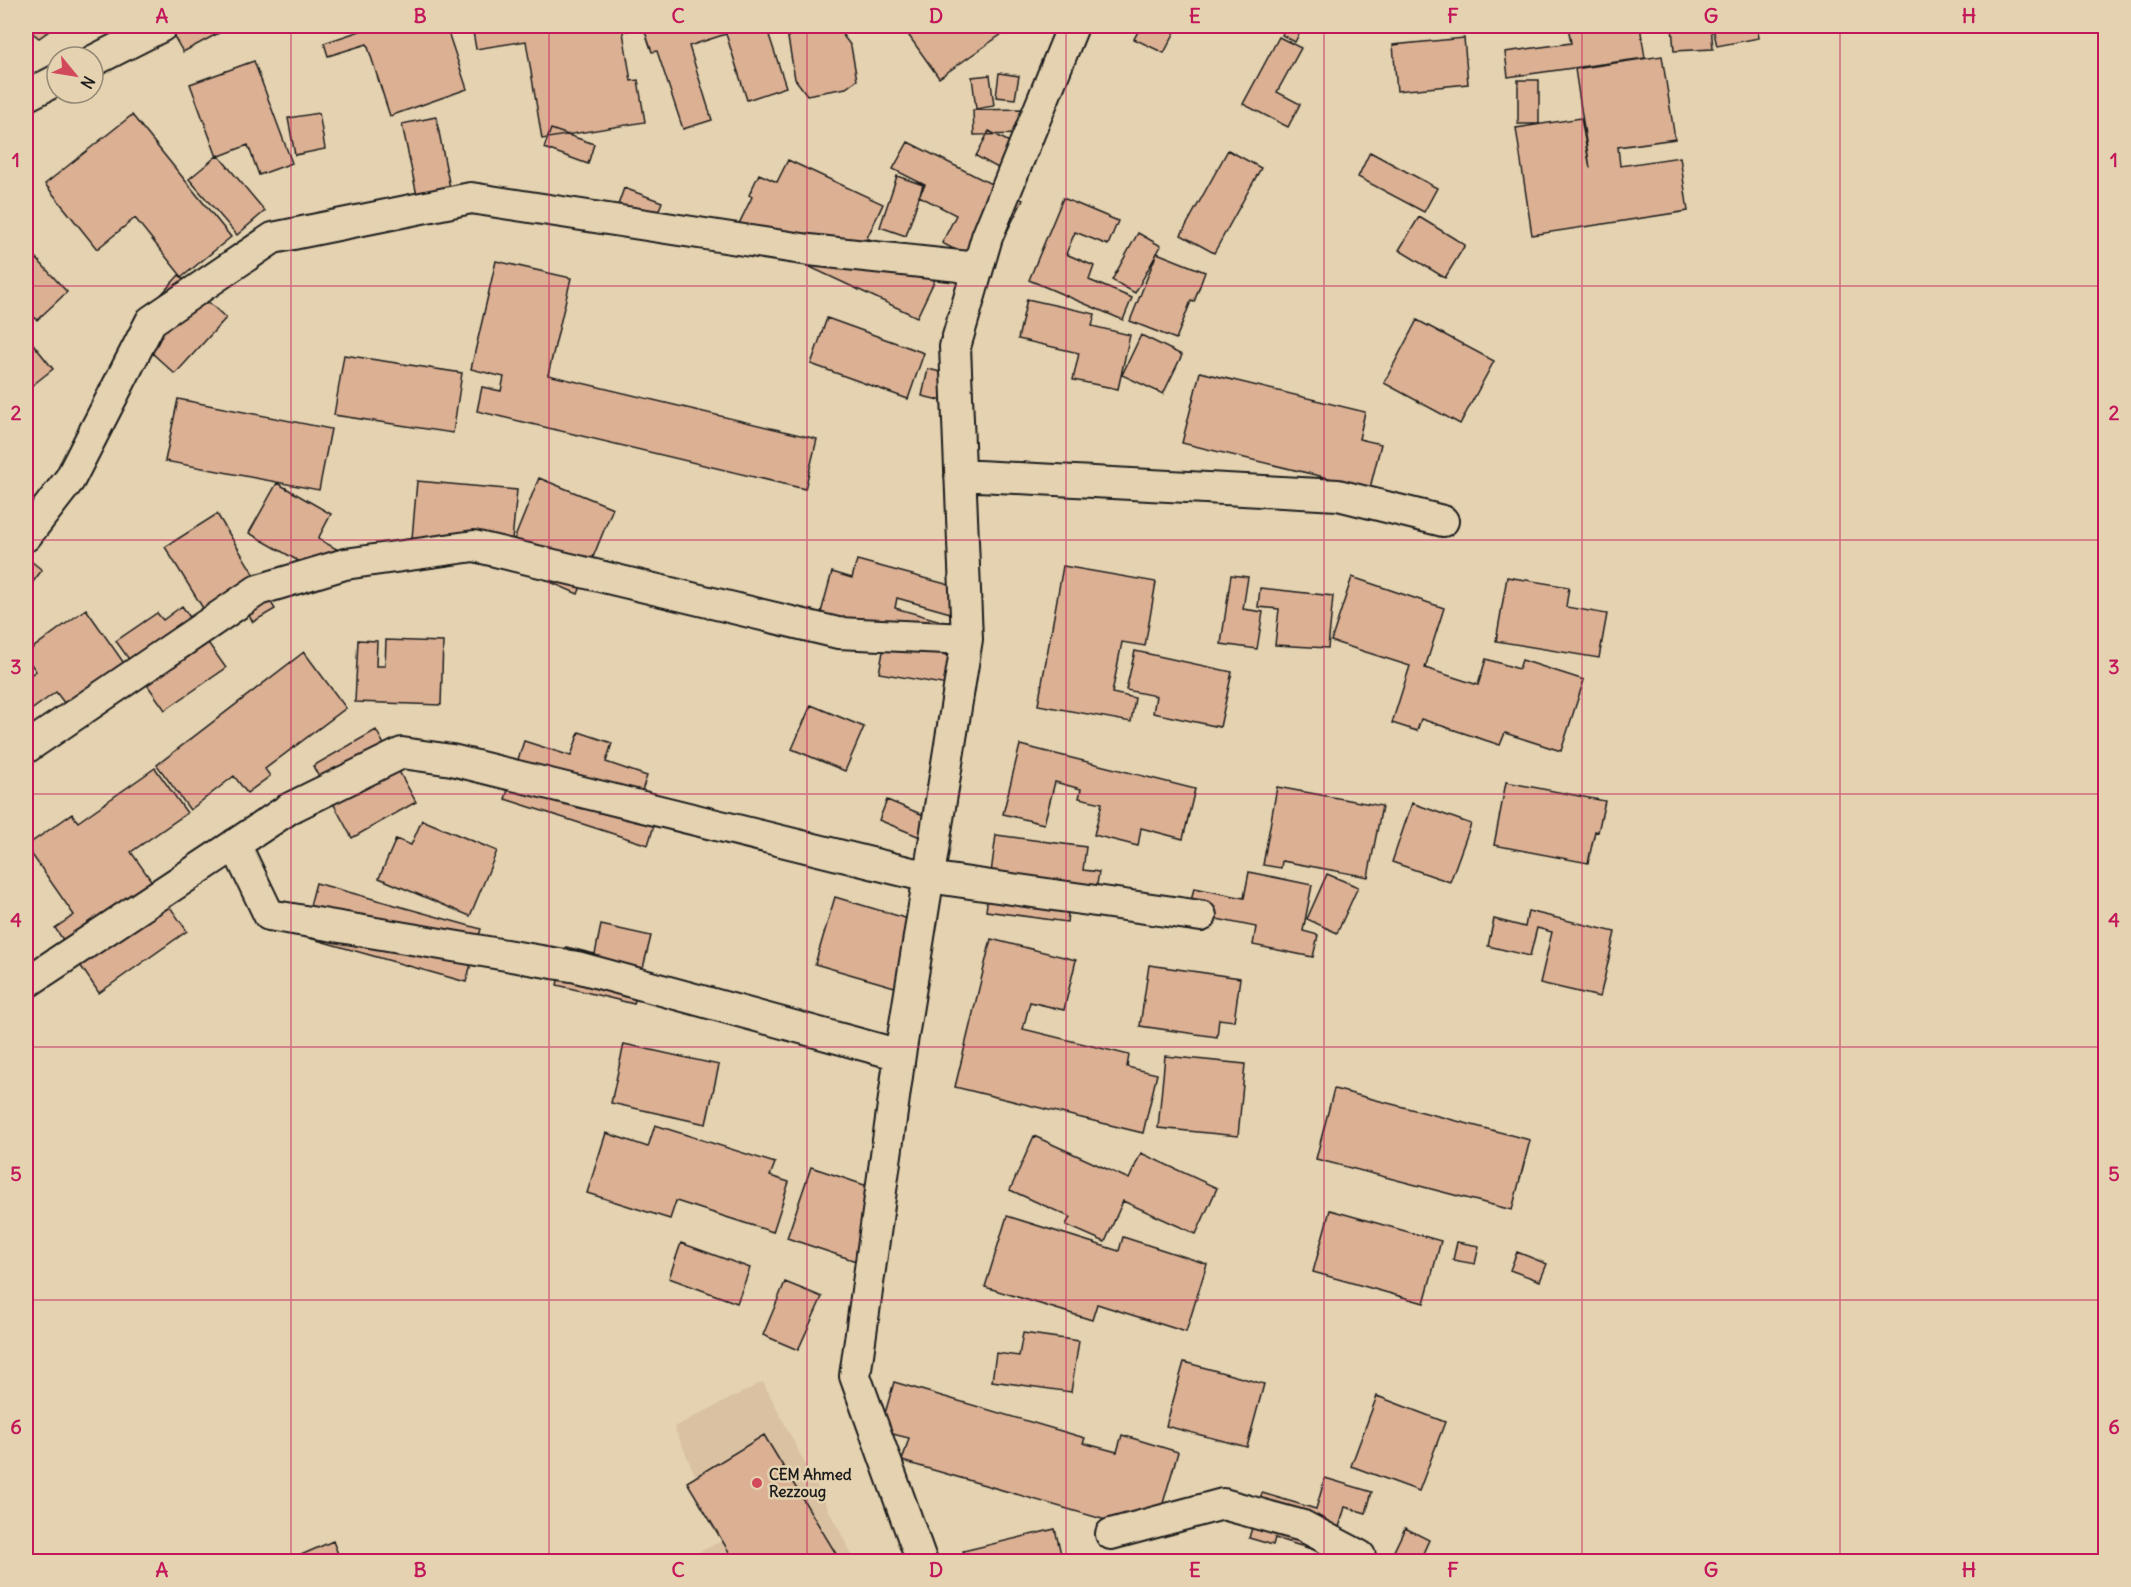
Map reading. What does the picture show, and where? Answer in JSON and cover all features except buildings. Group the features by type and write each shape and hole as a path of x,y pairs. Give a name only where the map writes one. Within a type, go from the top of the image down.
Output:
{"street":[{"path":"105,55 162,26"},
{"path":"922,1562 855,1376 900,1055 966,639 956,348 987,237 1073,26"},
{"path":"26,96 45,86"},
{"path":"26,536 70,479 151,321 273,238 471,198 809,250 978,268"},
{"path":"960,475 1338,495 1443,521"},
{"path":"26,748 258,590 345,564 474,546 838,633 966,639"},
{"path":"26,983 290,808 402,753 452,760 928,877 1201,916"},
{"path":"235,844 269,915 577,967 900,1055"},
{"path":"1111,1534 1223,1504 1303,1526 1360,1556 1354,1562"}],"shaded area":[{"name":"CEM Ahmed Rezzoug","path":"763,1382 855,1561 680,1561 724,1540 674,1427"}],"place":[{"name":"CEM Ahmed Rezzoug","path":"757,1483"}]}
